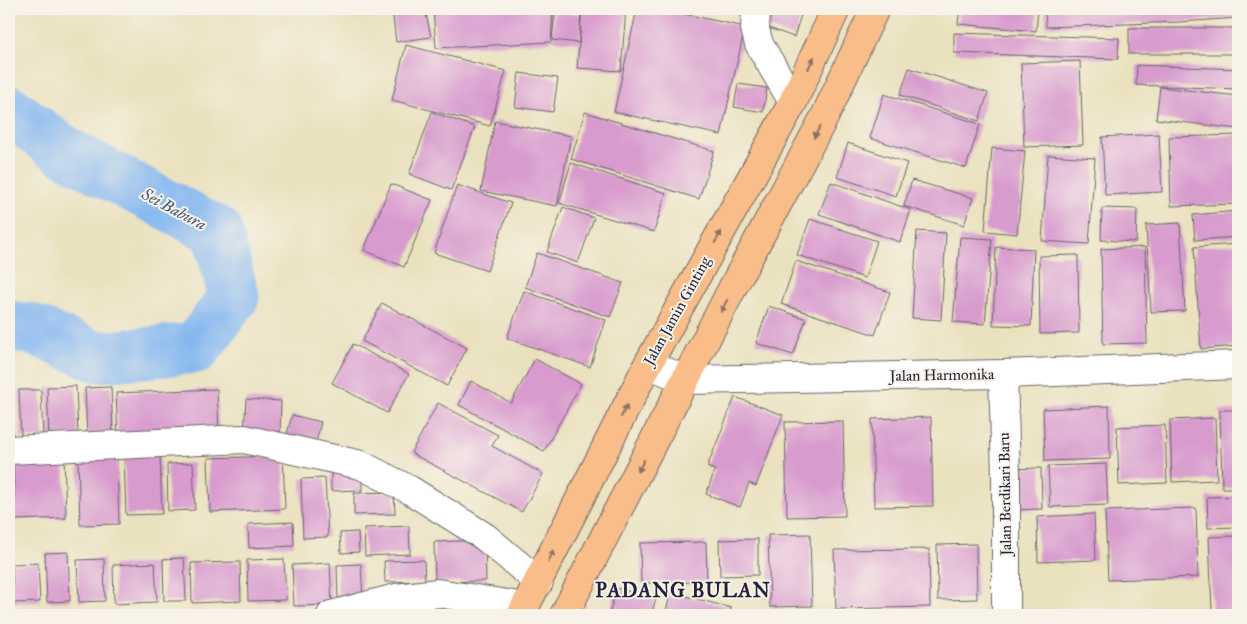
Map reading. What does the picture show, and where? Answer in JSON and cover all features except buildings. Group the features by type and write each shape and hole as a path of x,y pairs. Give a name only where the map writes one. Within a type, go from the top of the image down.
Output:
{"main road":[{"name":"Jalan Jamin Ginting","path":"523,611 648,364 793,102 836,9"},
{"path":"564,615 825,116 875,9"}],"street":[{"path":"756,9 755,29 759,44 793,102"},
{"name":"Jalan Harmonika","path":"648,364 686,380 1003,374 1238,365"},
{"name":"Jalan Berdikari Baru","path":"1003,374 1006,615"},
{"path":"9,450 244,438 361,465 410,490 485,537 539,582"},
{"path":"331,615 396,598 438,593 523,611"}],"waterway":[{"name":"Sei Babura","path":"9,110 64,151 217,231 234,297 196,348 98,357 31,329 9,326"}],"district":[{"name":"PADANG BULAN","path":"683,590"}]}
